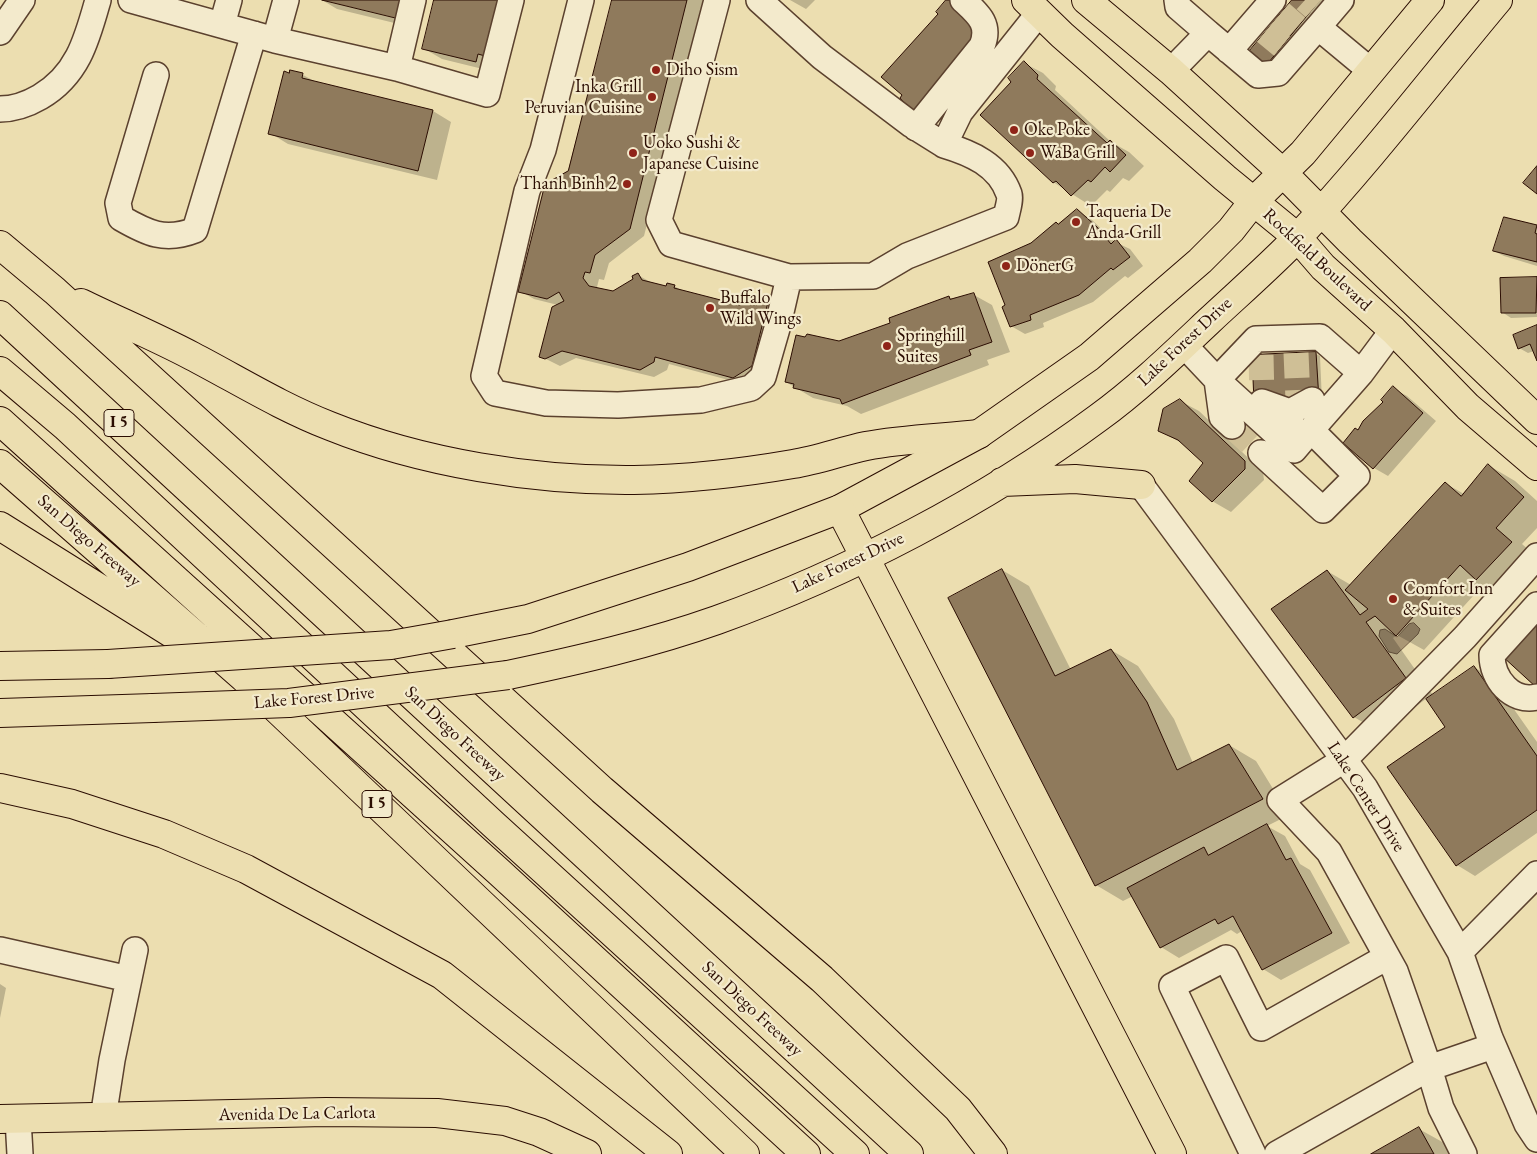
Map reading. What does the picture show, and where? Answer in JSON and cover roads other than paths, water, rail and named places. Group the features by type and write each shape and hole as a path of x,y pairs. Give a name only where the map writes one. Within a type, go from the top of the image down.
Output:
{"main road":[{"name":"Rockfield Boulevard","path":"1086,0 1171,71 1283,172 1537,420"},
{"path":"0,666 108,664 391,645 453,634 528,618 599,598 688,567 840,509 979,434 1089,357 1200,261 1231,230 1253,202 1303,153 1430,0"},
{"name":"Lake Forest Drive","path":"0,713 289,703 508,675 581,660 717,620 825,577 909,535 1000,482 1100,417 1150,377 1297,237 1321,211 1498,0"},
{"name":"Rockfield Boulevard","path":"1033,7 1253,202 1297,237 1323,267 1393,330 1468,407 1537,466"},
{"path":"0,245 55,291 602,790 822,979 958,1109 993,1154"},
{"path":"55,291 192,356 277,403 328,426 416,452 483,467 594,479 635,480 686,477 795,464 867,446 979,434"},
{"name":"San Diego Freeway","path":"0,315 909,1154"},
{"path":"0,371 86,446 493,824 855,1154"},
{"path":"0,421 471,846 806,1154"},
{"name":"San Diego Freeway","path":"0,464 244,678 745,1154"},
{"path":"1000,482 1075,479 1140,485"},
{"path":"840,509 866,556 1144,1103 1172,1154"},
{"path":"0,526 244,678"},
{"path":"0,788 72,804 164,834 246,868 442,975 668,1154"},
{"name":"Avenida De La Carlota","path":"9,1119 326,1112 437,1113 505,1121 539,1132 587,1154"}],"street":[{"path":"0,32 22,0"},
{"path":"0,109 12,108 33,101 62,81 77,61 85,44 98,0"},
{"path":"131,0 264,37 397,68 487,94 511,0"},
{"path":"222,25 229,0"},
{"path":"156,74 118,203 121,218 148,234 183,235 195,230 264,37 286,0"},
{"path":"397,68 413,0"},
{"path":"581,0 543,150 527,191 484,376 495,393 546,403 618,405 701,400 752,388 763,377 789,277"},
{"path":"717,0 659,220 671,244 789,277 873,276 907,256 1006,217 1009,196 994,169 970,152 929,136 822,57 759,0"},
{"path":"929,136 985,38 982,16 963,0"},
{"path":"1178,0 1178,7 1258,75 1278,73 1294,22"},
{"path":"929,136 960,112 1033,7"},
{"path":"1229,51 1294,22"},
{"path":"1294,22 1371,71"},
{"path":"1171,71 1208,33"},
{"path":"1294,450 1361,373 1393,330"},
{"path":"1232,426 1222,417 1218,380 1256,339 1286,350 1320,337 1361,373"},
{"path":"1184,345 1218,380 1294,450"},
{"path":"1289,403 1294,450"},
{"path":"1261,453 1323,510 1358,476 1311,430"},
{"name":"Lake Center Drive","path":"1140,485 1365,788 1460,952 1493,1046 1527,1124 1537,1139"},
{"path":"1464,1154 1441,1108 1395,971 1329,852 1280,800 1344,760 1465,637 1537,556"},
{"path":"1537,605 1492,656 1492,665 1505,688 1521,698 1537,697"},
{"path":"1460,952 1537,874"},
{"path":"0,950 129,979"},
{"path":"103,1118 112,1060 135,950"},
{"path":"1253,1154 1172,986 1226,958 1261,1028 1387,957"},
{"path":"1277,1154 1429,1068 1493,1046"},
{"path":"9,1119 20,1154"}],"tunnel":[{"path":"1305,0 1314,8"},
{"path":"1281,13 1297,27"},
{"path":"1265,32 1282,46"},
{"path":"1296,353 1298,400"},
{"path":"1261,355 1262,402"},
{"path":"1232,426 1261,453"}],"place":[{"name":"Diho Sism","path":"656,70"},
{"name":"Inka Grill Peruvian Cuisine","path":"652,97"},
{"name":"Oke Poke","path":"1014,130"},
{"name":"Uoko Sushi & Japanese Cuisine","path":"633,153"},
{"name":"WaBa Grill","path":"1030,153"},
{"name":"Thanh Binh 2","path":"627,184"},
{"name":"Taqueria De Anda-Grill","path":"1076,222"},
{"name":"DönerG","path":"1006,266"},
{"name":"Buffalo Wild Wings","path":"710,308"},
{"name":"Springhill Suites","path":"887,346"},
{"name":"Comfort Inn & Suites","path":"1393,599"}]}
